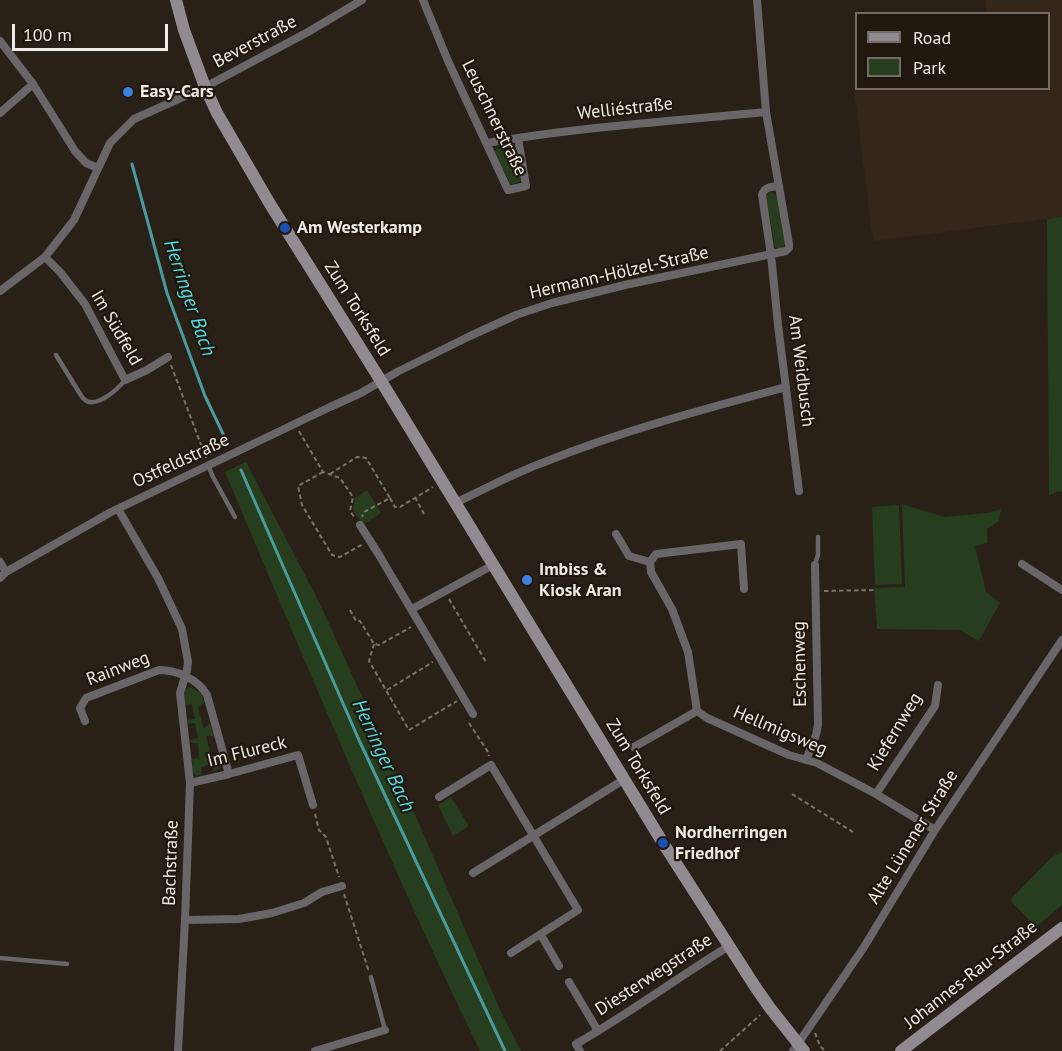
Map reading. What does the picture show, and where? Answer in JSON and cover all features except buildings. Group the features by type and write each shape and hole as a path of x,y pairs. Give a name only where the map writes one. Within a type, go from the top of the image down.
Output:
{"main road":[{"name":"Zum Torksfeld","path":"176,0 184,30 205,87 217,113 270,204 381,381 663,843 798,1049"},
{"name":"Johannes-Rau-Straße","path":"901,1051 1062,928"}],"street":[{"name":"Beverstraße","path":"0,291 45,257 74,220 110,142 134,119 205,87 308,32 362,0"},
{"name":"Leuschnerstraße","path":"423,0 448,61 508,190 526,186 518,138"},
{"path":"757,0 766,112 789,244 786,251 771,255"},
{"path":"0,41 33,84 75,151 86,163 98,168"},
{"path":"0,113 33,84"},
{"name":"Welliéstraße","path":"487,143 591,129 766,112"},
{"name":"Am Weidbusch","path":"778,186 767,188 762,195 800,491"},
{"name":"Hermann-Hölzel-Straße","path":"381,381 516,315 552,303 625,285 771,255"},
{"name":"Im Südfeld","path":"45,257 85,304 125,380 168,357"},
{"name":"Ostfeldstraße","path":"3,575 118,509 361,393 381,381"},
{"path":"455,503 539,464 584,447 786,387"},
{"name":"Bachstraße","path":"118,509 158,578 182,629 188,662 180,693 190,783 178,1051"},
{"path":"358,524 464,698 470,716"},
{"path":"616,534 629,556 650,562"},
{"path":"634,747 698,711 688,652 672,609 651,572 650,562 656,554 741,544 744,589"},
{"path":"0,562 3,575"},
{"path":"1022,564 1062,590"},
{"path":"411,609 493,565"},
{"name":"Eschenweg","path":"806,760 818,725 815,565"},
{"name":"Alte Lünener Straße","path":"798,1049 809,1028 864,947 935,830 1062,640"},
{"name":"Rainweg","path":"85,722 80,708 86,698 159,670 169,670 185,677"},
{"path":"185,677 202,687 207,695 229,774"},
{"name":"Kiefernweg","path":"876,794 935,706 938,685"},
{"name":"Hellmigsweg","path":"698,711 707,718 778,750 817,763 876,794 935,830"},
{"name":"Im Flureck","path":"190,783 298,755 313,805"},
{"path":"439,797 491,765 578,910 511,953"},
{"path":"473,873 625,779"},
{"path":"185,920 239,919 272,913 304,903 322,892 342,886"},
{"path":"540,935 559,966"},
{"name":"Diesterwegstraße","path":"580,1051 576,1044 729,946"},
{"name":"Diesterwegstraße","path":"569,982 598,1032"},
{"path":"315,1051 385,1030"}],"lane":[{"path":"56,355 87,402 98,401 117,390 125,380"},
{"path":"208,465 235,517"},
{"path":"815,565 818,555 818,537"},
{"path":"0,958 67,964"},
{"path":"371,977 385,1030"}],"path":[{"path":"168,357 203,446 208,465"},
{"path":"296,424 322,472"},
{"path":"330,474 357,457 366,458 395,507 400,507 442,482"},
{"path":"369,540 340,557 332,555 302,506 298,486 322,472 340,478 352,497 350,511 358,524 364,512 390,498"},
{"path":"415,497 424,514"},
{"path":"816,591 876,590"},
{"path":"444,591 486,662"},
{"path":"350,610 356,621 360,621 374,644 369,661 409,730 464,698"},
{"path":"374,644 379,645 419,622"},
{"path":"387,690 440,658"},
{"path":"470,716 488,752 491,765"},
{"path":"792,794 854,832"},
{"path":"720,1051 770,1008"},
{"path":"809,1028 814,1032 820,1046 825,1051"}],"shaded area":[{"path":"986,0 1062,0 1062,217 873,241 854,88 855,90 1050,90 1050,12 986,12"}],"green space":[{"path":"513,146 516,149 521,180 512,184 494,151"},
{"path":"770,192 776,195 785,244 779,249 775,246 766,196"},
{"path":"1062,217 1062,492 1049,495 1047,219"},
{"path":"246,462 320,604 501,1012 521,1051 480,1051 446,980 349,763 225,472"},
{"path":"367,490 381,513 363,525 353,510 355,498"},
{"path":"902,504 944,517 988,513 1001,509 999,521 987,529 987,543 975,546 986,592 1000,603 979,641 959,630 877,629 874,588 905,587"},
{"path":"899,505 902,584 875,585 872,507"},
{"path":"190,687 201,693 204,702 198,708 204,729 210,723 214,736 206,736 212,759 220,760 219,769 214,771 212,764 201,767 202,774 197,776 193,773 192,759 199,758 198,743 191,743 191,740 198,738 195,723 188,724 188,720 195,719 192,704 185,705 185,692"},
{"path":"451,797 469,826 453,836 438,805"},
{"path":"1062,852 1062,905 1036,927 1010,900 1052,857"}],"waterway":[{"name":"Herringer Bach","path":"132,164 167,293 205,396 225,438"},
{"name":"Herringer Bach","path":"241,470 359,740 505,1051"}],"place":[{"name":"Easy-Cars","path":"128,92"},
{"name":"Am Westerkamp","path":"285,228"},
{"name":"Imbiss & Kiosk Aran","path":"527,580"},
{"name":"Nordherringen Friedhof","path":"663,843"}]}
